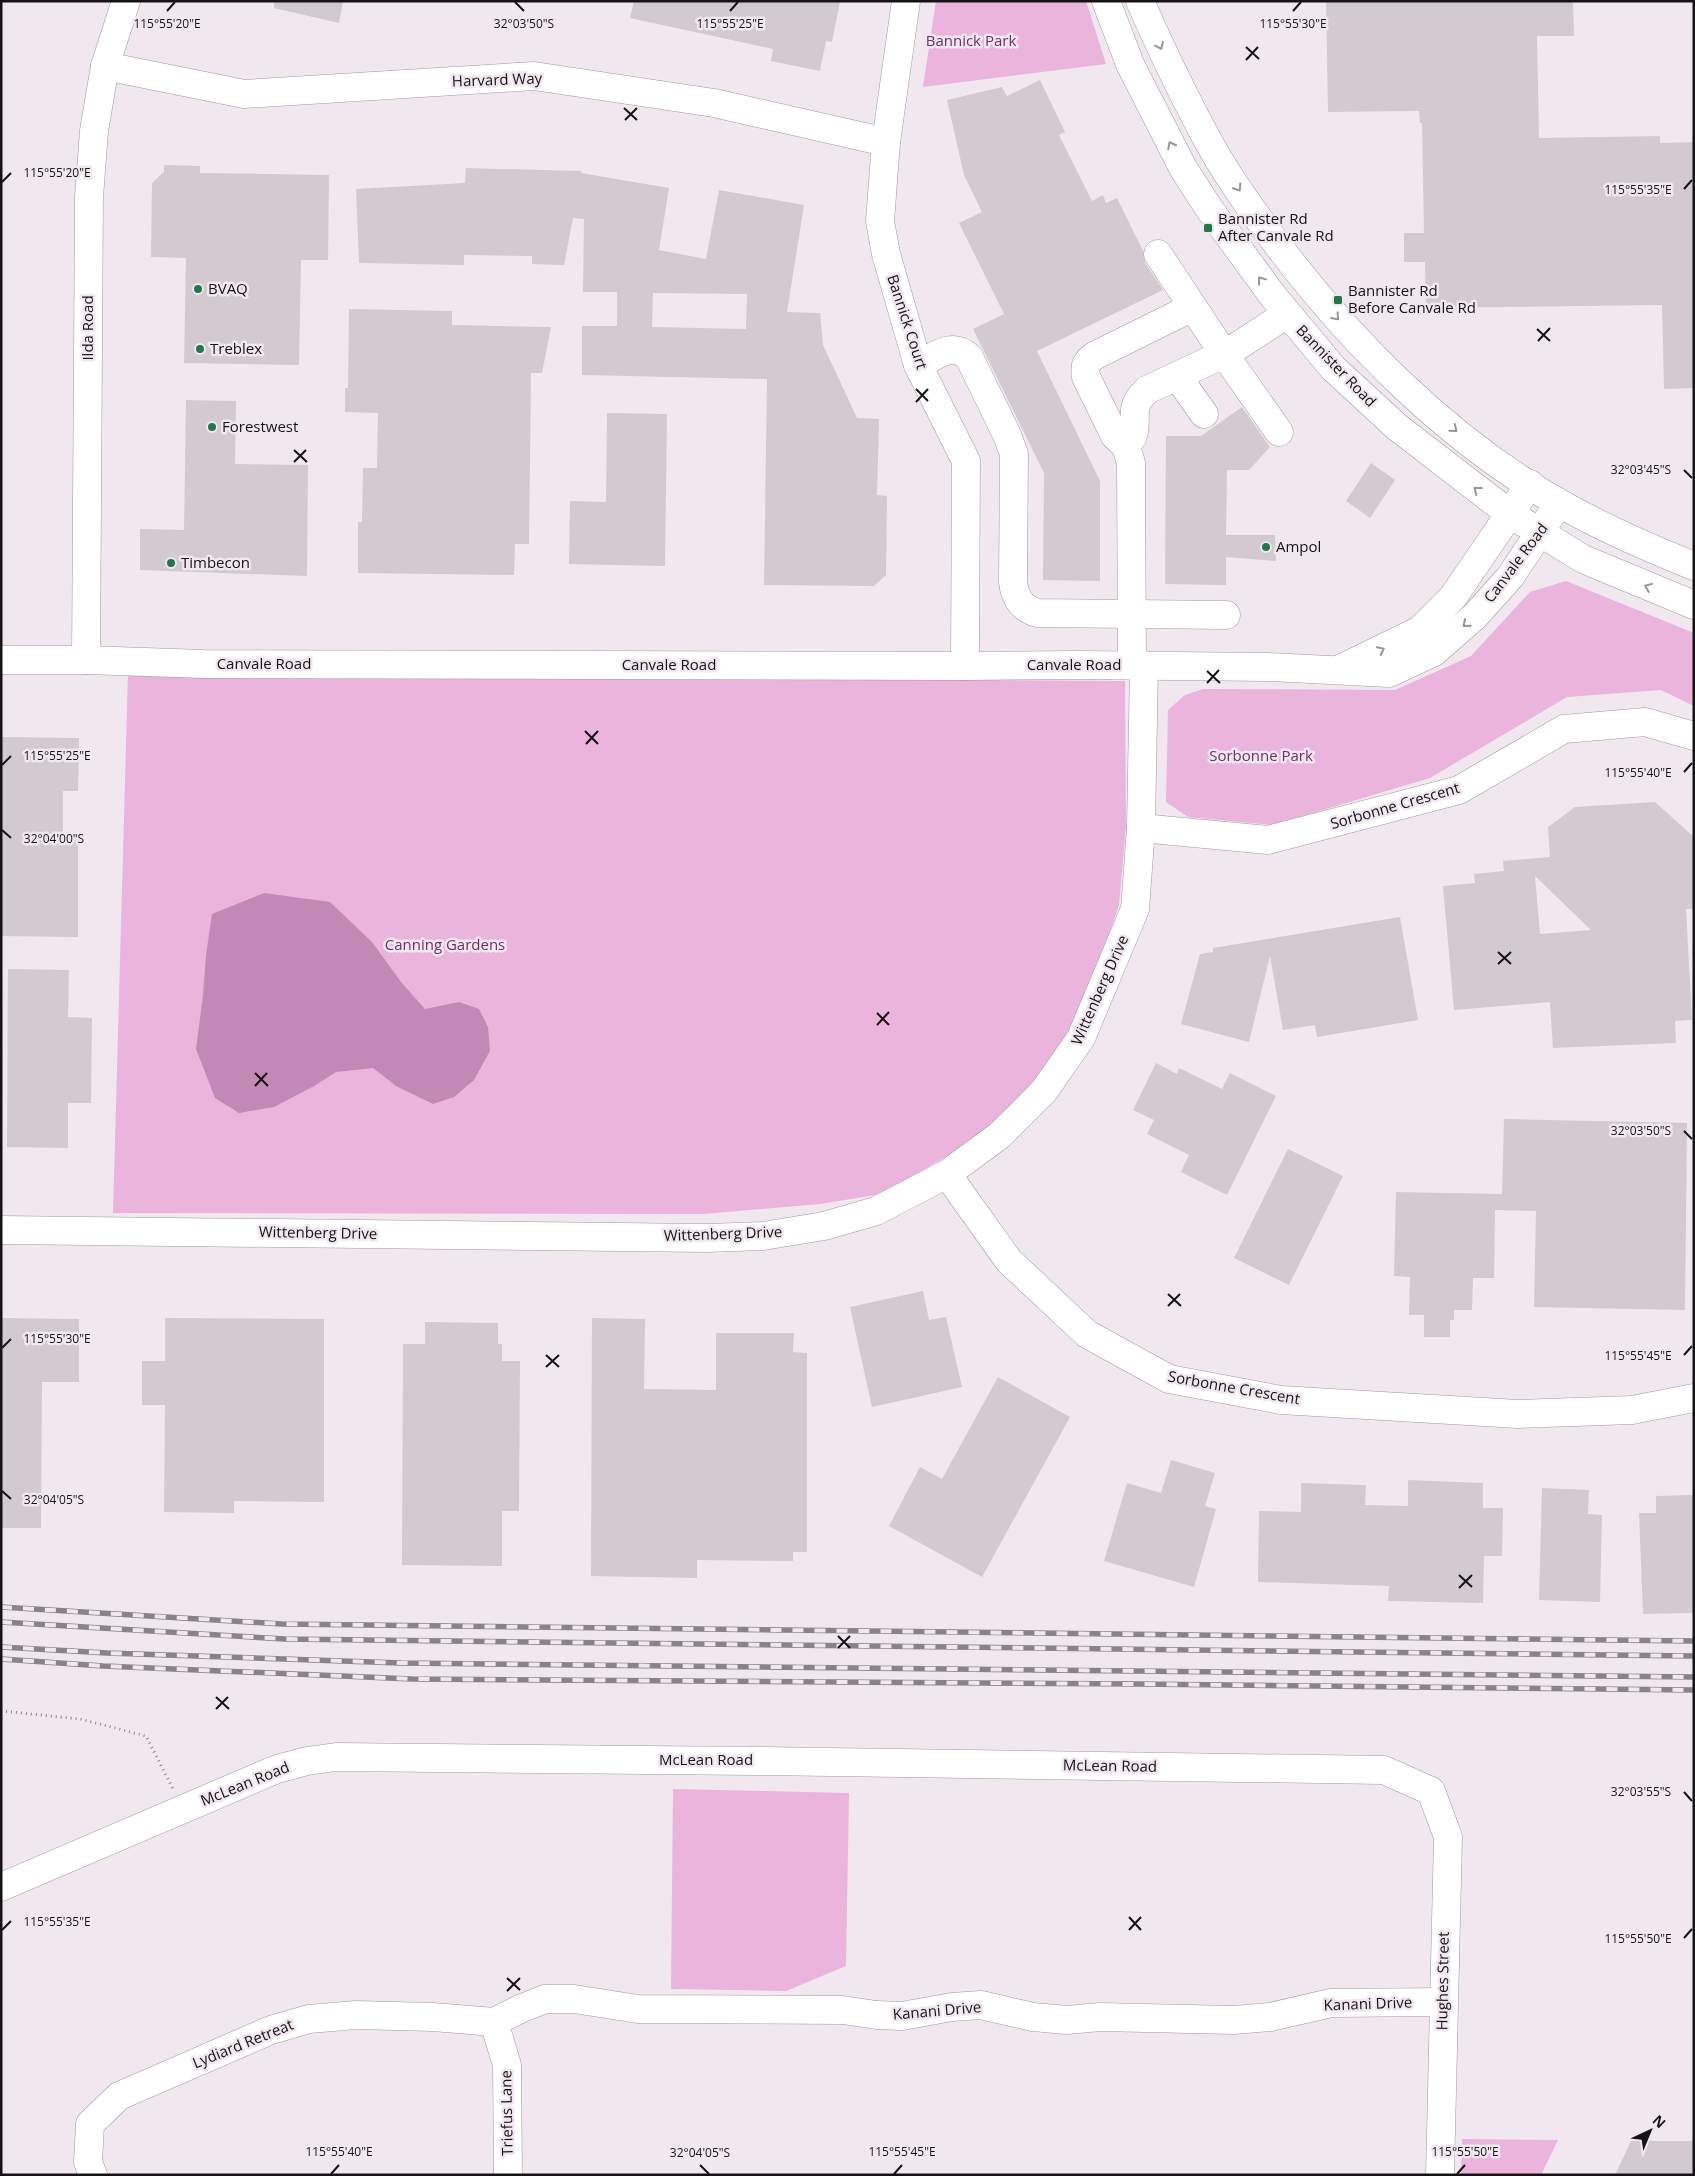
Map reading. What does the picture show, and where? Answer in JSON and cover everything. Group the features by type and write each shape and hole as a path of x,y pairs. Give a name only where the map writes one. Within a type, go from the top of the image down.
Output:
{"street":[{"name":"Ilda Road","path":"86,660 89,197 94,131 105,66 126,1"},
{"name":"Bannick Court","path":"906,1 886,142 880,221 886,254 918,365 966,460 965,666"},
{"name":"Bannister Road","path":"1106,1 1130,64 1183,168 1231,240 1287,314 1333,368 1397,427 1510,514 1540,534 1583,559 1694,605"},
{"path":"1140,1 1162,50 1213,149 1255,214 1302,277 1342,324 1418,399 1495,460 1559,503 1606,527 1694,566"},
{"name":"Harvard Way","path":"105,66 244,94 534,76 714,103 886,142"},
{"path":"1158,254 1224,354 1279,432"},
{"path":"1193,307 1096,355 1087,362 1084,368 1086,377 1115,436 1126,446 1133,436 1134,413 1138,399 1147,390 1224,354 1287,314"},
{"path":"918,365 951,349 962,351 969,357 1007,435 1014,454 1014,593 1027,610 1037,612 1132,615 1226,615"},
{"path":"1177,376 1204,414"},
{"name":"Wittenberg Drive","path":"1,1230 708,1238 762,1236 824,1226 876,1211 948,1174 1000,1136 1037,1098 1081,1038 1135,909 1141,828 1138,665 1132,615 1131,464 1126,446"},
{"name":"Canvale Road","path":"1337,671 1420,630 1453,597 1530,484"},
{"name":"Canvale Road","path":"1,660 86,660 214,664 1138,665 1268,667 1389,673 1434,652 1481,610 1510,577 1559,503"},
{"name":"Sorbonne Crescent","path":"1141,828 1268,840 1459,790 1564,729 1645,722 1694,736"},
{"name":"Sorbonne Crescent","path":"948,1174 1009,1262 1087,1334 1169,1378 1281,1400 1518,1414 1632,1410 1694,1398"},
{"name":"McLean Road","path":"1,1887 277,1769 307,1761 336,1757 757,1760 1384,1770 1431,1791"},
{"name":"Hughes Street","path":"1431,1791 1448,1837 1442,2002 1440,2175"},
{"name":"Kanani Drive","path":"494,2022 545,1999 574,1999 638,2010 843,2010 876,2015 902,2016 952,2007 981,2005 1034,2017 1067,2020 1100,2017 1234,2020 1270,2017 1331,2003 1442,2002"},
{"name":"Lydiard Retreat","path":"93,2175 88,2162 90,2124 118,2096 271,2030 309,2019 356,2015 433,2017 494,2022"},
{"name":"Triefus Lane","path":"494,2022 507,2065 508,2175"}],"path":[{"path":"1,1711 80,1718 146,1736 183,1809"}],"green space":[{"name":"Bannick Park","path":"936,1 1086,1 1106,64 923,87"},
{"name":"Sorbonne Park","path":"1566,581 1694,633 1694,706 1661,690 1567,697 1430,778 1273,825 1188,817 1166,802 1168,710 1185,695 1203,689 1395,690 1471,656 1530,592"},
{"name":"Canning Gardens","path":"128,673 1125,681 1126,826 1119,905 1076,1035 995,1128 882,1194 820,1204 704,1214 113,1213"},
{"path":"673,1789 849,1793 846,1966 786,1991 671,1989"},
{"path":"1462,2139 1558,2140 1541,2175 1461,2175"}],"shaded area":[{"path":"264,893 330,902 372,942 401,982 425,1009 459,1002 479,1009 488,1027 490,1051 474,1080 454,1097 433,1104 396,1086 373,1068 336,1072 274,1107 239,1113 215,1098 196,1049 212,914"}],"building":[{"path":"274,1 343,1 339,23 274,8"},
{"path":"634,1 840,1 832,42 826,41 820,71 771,61 773,49 630,18"},
{"path":"1326,1 1573,1 1574,36 1537,36 1539,138 1660,136 1660,143 1694,142 1694,388 1664,389 1662,305 1426,308 1425,262 1404,262 1404,233 1424,233 1422,123 1420,123 1419,111 1328,112"},
{"path":"1040,80 1065,132 1059,135 1092,201 1103,195 1106,203 1117,198 1143,251 1145,263 1163,290 1037,351 1100,481 1100,581 1043,580 1044,473 973,329 1004,314 959,223 982,212 964,175 947,100 1002,87 1007,96"},
{"path":"164,165 200,166 200,173 329,175 328,260 301,260 299,365 184,363 186,258 151,257 152,183 164,172"},
{"path":"466,168 581,171 581,173 669,188 659,250 706,259 719,190 804,205 787,312 820,313 823,345 857,418 879,419 877,495 887,496 886,575 874,586 764,585 767,379 582,375 582,326 617,326 617,292 583,292 584,219 573,218 564,265 532,264 532,256 464,255 464,265 359,263 356,189 465,183","holes":["653,293 747,294 746,329 652,327"]},
{"path":"349,309 452,311 452,325 551,327 542,373 531,373 529,544 515,544 514,575 358,573 358,522 362,522 363,468 377,468 378,413 345,412 345,388 348,388"},
{"path":"186,400 236,401 235,464 308,465 307,576 140,570 140,529 184,530"},
{"path":"1242,407 1270,447 1249,470 1227,470 1226,535 1275,535 1276,561 1226,557 1226,585 1165,584 1166,436 1201,436"},
{"path":"607,413 667,414 665,566 569,564 570,501 606,502"},
{"path":"1371,463 1395,480 1370,518 1346,501"},
{"path":"1,737 79,738 78,791 63,791 63,835 78,835 78,937 1,936"},
{"path":"1655,802 1694,837 1694,909 1686,909 1692,1020 1675,1021 1676,1043 1553,1048 1550,1002 1454,1010 1443,886 1475,883 1474,874 1504,871 1503,861 1550,857 1548,827 1575,807","holes":["1535,876 1591,930 1540,934"]},
{"path":"1400,917 1418,1020 1317,1037 1315,1025 1283,1030 1270,956 1249,1042 1181,1024 1200,954 1213,952 1213,948"},
{"path":"8,969 69,970 68,1017 92,1018 91,1103 68,1103 68,1148 7,1147"},
{"path":"1156,1063 1177,1074 1179,1068 1222,1089 1230,1073 1276,1096 1227,1195 1181,1172 1189,1155 1147,1134 1154,1120 1133,1110"},
{"path":"1504,1119 1687,1123 1685,1310 1534,1307 1536,1211 1495,1210 1494,1278 1473,1278 1472,1310 1454,1310 1454,1320 1450,1320 1450,1337 1424,1337 1424,1315 1409,1315 1410,1277 1394,1276 1396,1192 1502,1194"},
{"path":"1288,1149 1343,1176 1289,1285 1234,1258"},
{"path":"923,1291 929,1320 946,1317 962,1387 872,1407 850,1307"},
{"path":"1,1318 79,1319 79,1382 42,1382 41,1528 1,1528"},
{"path":"165,1318 324,1319 324,1502 234,1501 234,1513 164,1512 165,1405 142,1405 142,1361 165,1361"},
{"path":"592,1318 645,1319 644,1389 716,1390 716,1333 794,1333 793,1352 807,1353 807,1552 793,1552 793,1561 697,1560 697,1578 591,1576"},
{"path":"425,1322 498,1323 498,1344 502,1344 502,1361 520,1361 519,1511 502,1511 502,1566 402,1565 403,1344 425,1344"},
{"path":"998,1377 1070,1417 982,1577 889,1526 920,1467 942,1479"},
{"path":"1171,1460 1215,1473 1205,1506 1216,1509 1194,1587 1104,1561 1127,1483 1161,1493"},
{"path":"1408,1480 1483,1483 1483,1508 1503,1508 1502,1556 1484,1556 1483,1603 1388,1601 1389,1586 1258,1582 1259,1511 1301,1512 1301,1483 1366,1485 1365,1505 1408,1506"},
{"path":"1542,1488 1589,1490 1588,1514 1602,1515 1600,1602 1539,1600"},
{"path":"1694,1495 1694,1613 1643,1614 1639,1513 1656,1513 1656,1496"},
{"path":"1631,2141 1694,2141 1694,2175 1615,2175"}],"railway":[{"path":"1,1607 282,1624 1694,1641"},
{"path":"1,1622 285,1639 1694,1656"},
{"path":"1,1647 107,1653 401,1663 1694,1677"},
{"path":"1,1659 103,1666 412,1679 1694,1690"}],"place":[{"name":"Bannister Rd After Canvale Rd","path":"1208,228"},
{"name":"BVAQ","path":"198,289"},
{"name":"Bannister Rd Before Canvale Rd","path":"1338,300"},
{"name":"Treblex","path":"200,349"},
{"name":"Forestwest","path":"212,427"},
{"name":"Ampol","path":"1266,547"},
{"name":"Timbecon","path":"171,563"}]}
